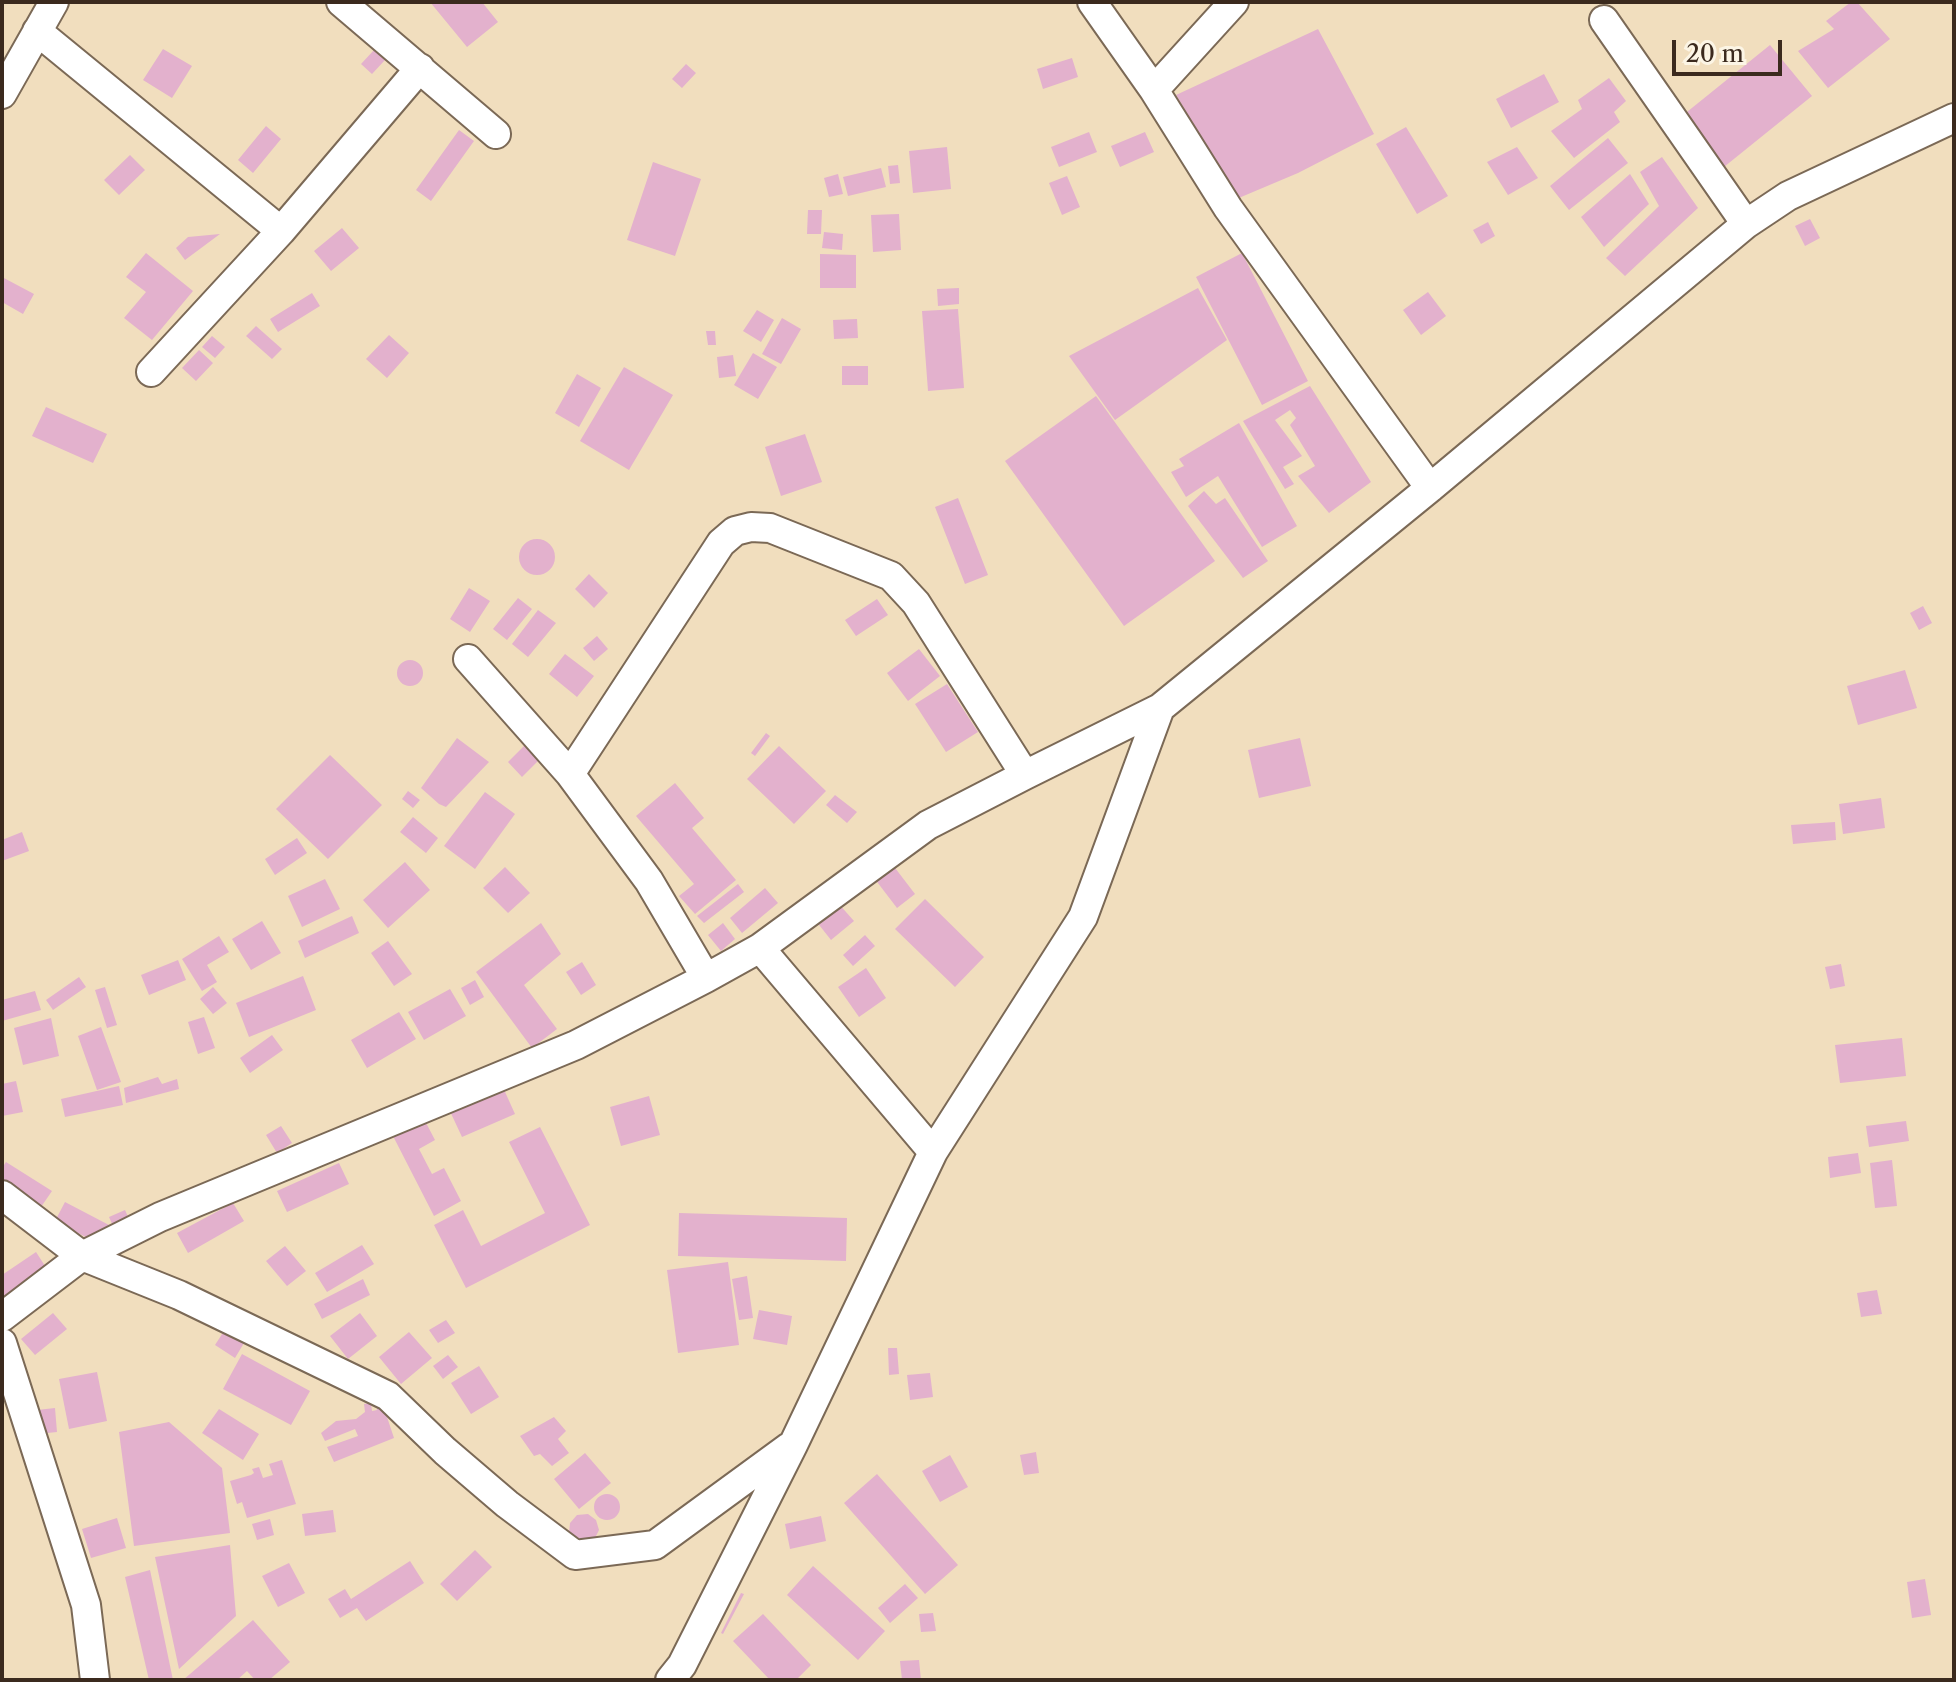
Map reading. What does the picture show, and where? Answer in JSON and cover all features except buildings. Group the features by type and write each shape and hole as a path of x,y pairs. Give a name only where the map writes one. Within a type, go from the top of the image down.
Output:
{"street":[{"path":"2,94 54,2"},
{"path":"341,2 496,134"},
{"path":"1092,2 1154,90 1228,208 1430,488"},
{"path":"1154,90 1234,2"},
{"path":"1604,20 1746,224"},
{"path":"37,31 281,231"},
{"path":"151,372 281,231 420,68"},
{"path":"2,1317 82,1256 160,1217 576,1045 706,978 760,948 928,825 1160,708 1746,224 1788,196 1954,118"},
{"path":"570,774 721,543 735,531 751,527 770,528 891,576 916,603 1025,775"},
{"path":"468,659 570,774 649,881 706,978"},
{"path":"670,1680 682,1665 793,1445 933,1152 1083,917 1160,708"},
{"path":"760,948 933,1152"},
{"path":"2,1195 82,1256 179,1295 388,1396 445,1451 507,1504 575,1555 655,1545 793,1445"},
{"path":"2,1343 86,1605 95,1680"}]}
